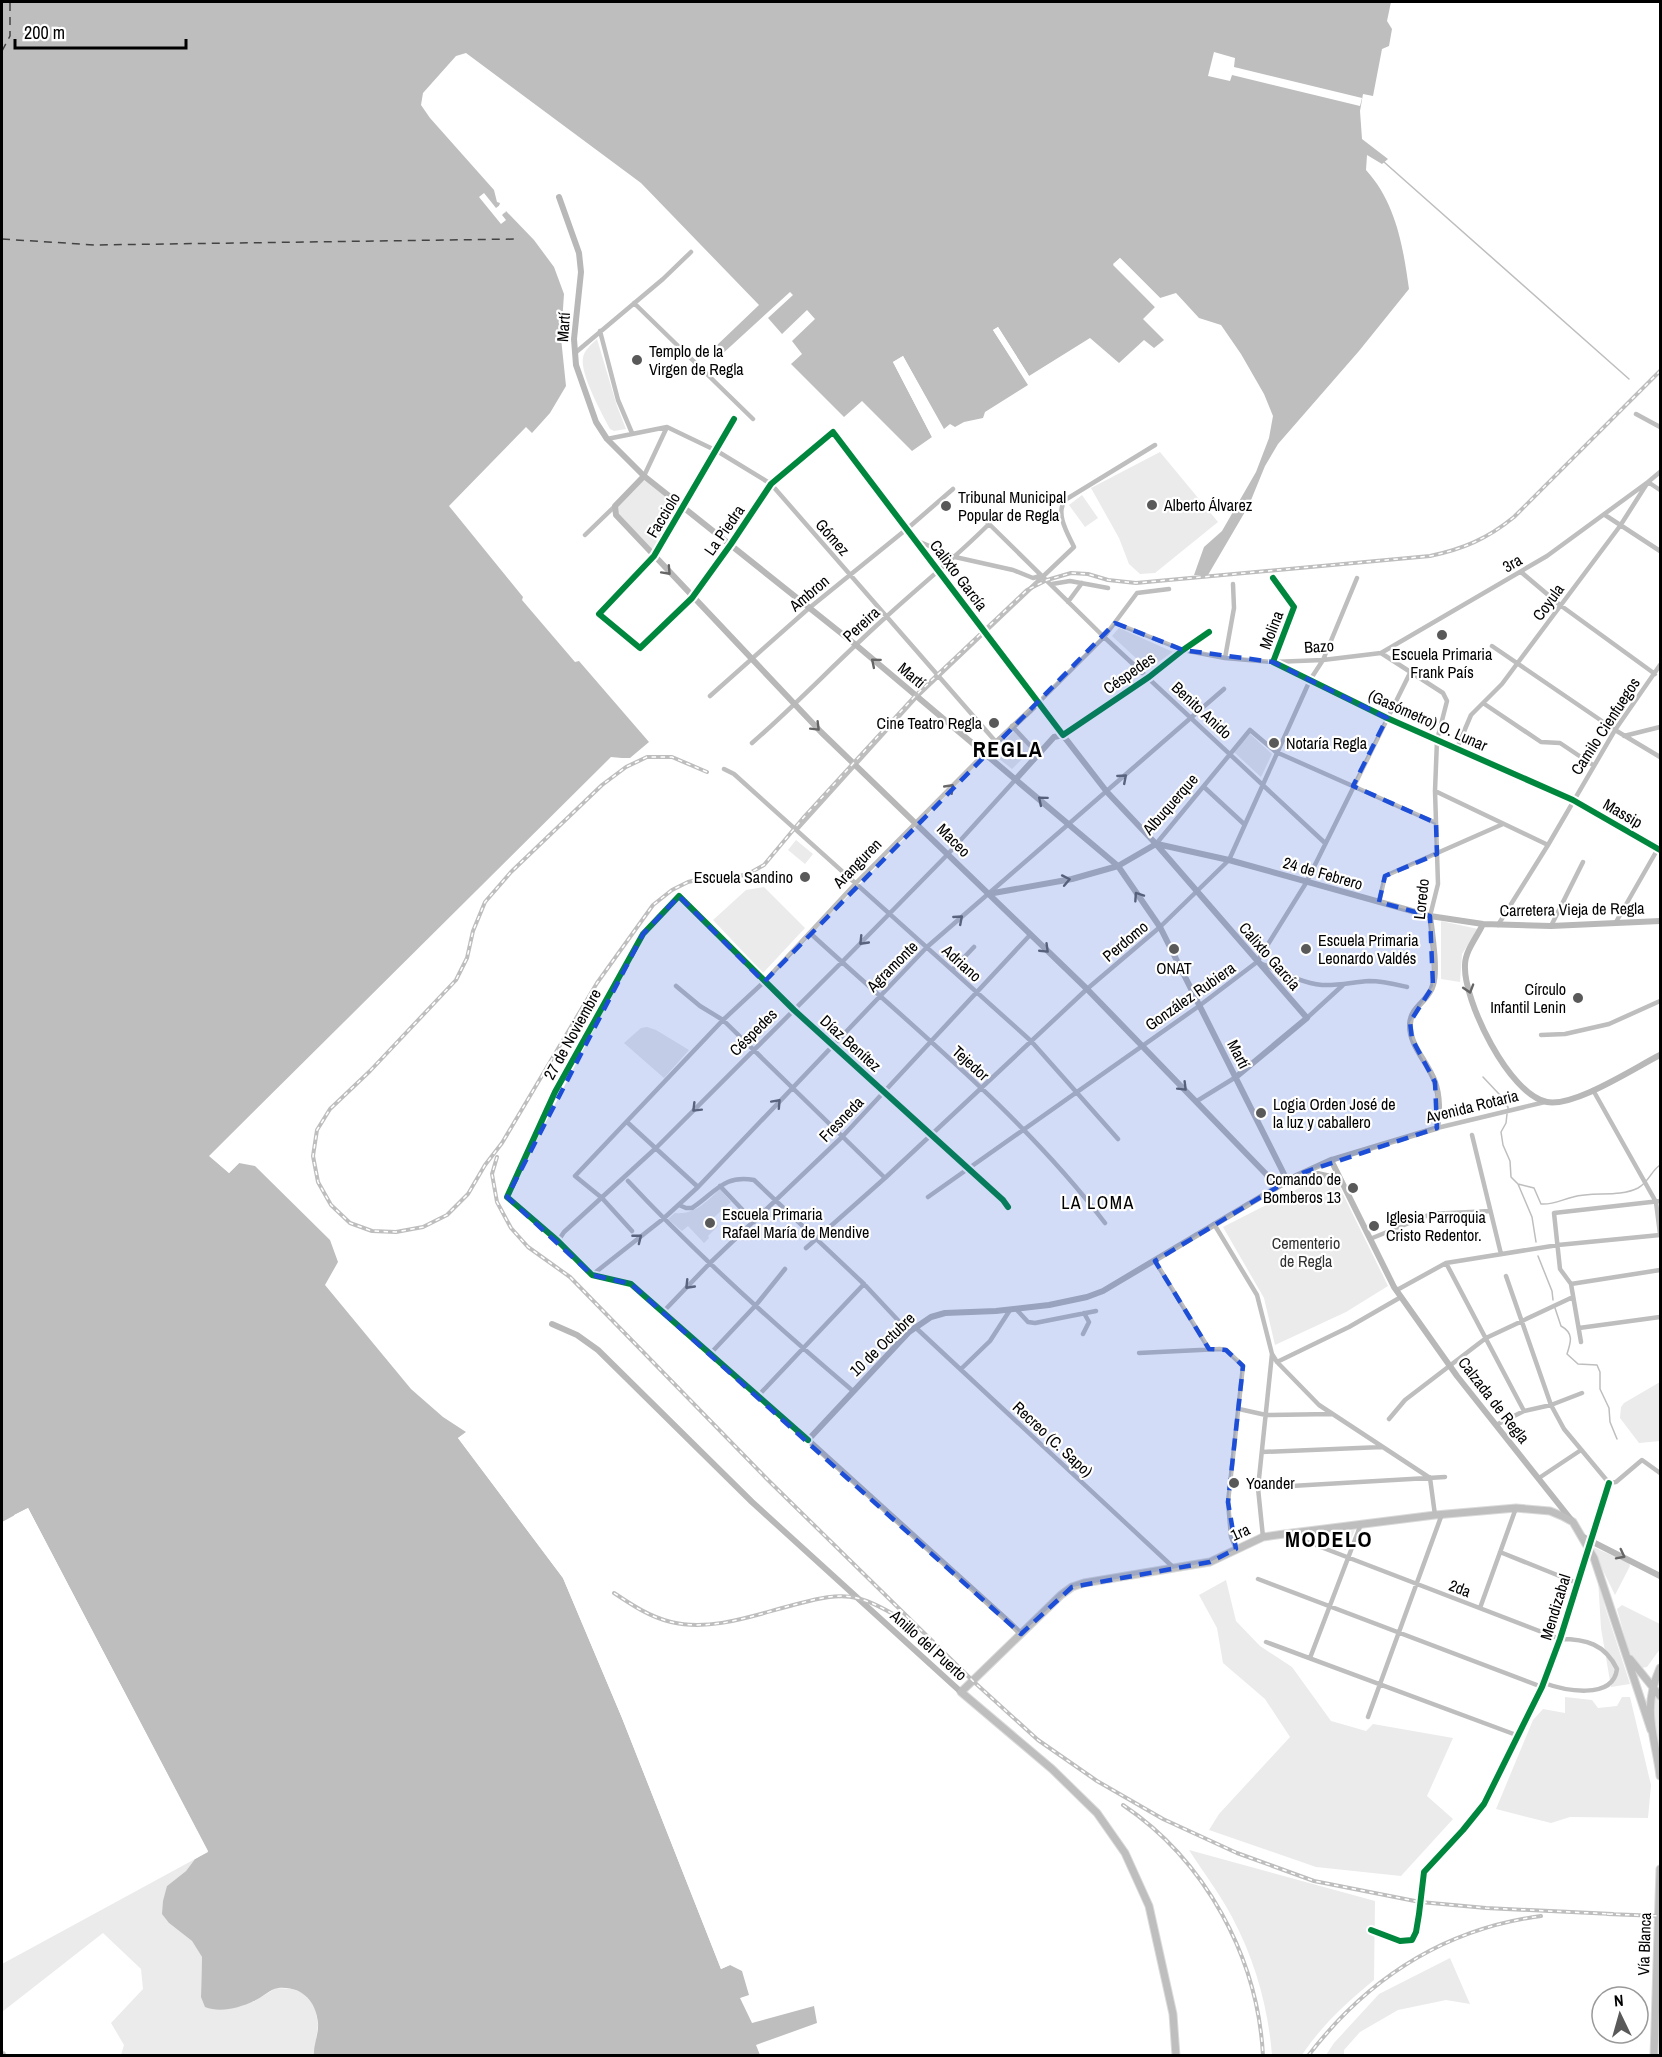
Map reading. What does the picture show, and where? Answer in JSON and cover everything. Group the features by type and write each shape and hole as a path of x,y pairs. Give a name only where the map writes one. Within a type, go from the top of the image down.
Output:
{"main road":[{"name":"Martí","path":"559,197 579,253 580,272 574,339 576,365 596,422 607,439 644,476 856,645 1118,866 1160,927 1287,1180"},
{"path":"615,509 644,476"},
{"name":"Maceo","path":"615,509 692,598 795,705 1087,989 1267,1175 1274,1188"},
{"name":"Aranguren","path":"985,753 1038,703"},
{"name":"Calixto García","path":"1038,703 1107,792 1156,844 1196,893 1307,1018"},
{"name":"Céspedes","path":"1016,779 1037,753 1054,737 1062,735"},
{"name":"24 de Febrero","path":"1156,844 1229,860 1430,916 1483,924"},
{"name":"Albuquerque","path":"988,894 1072,879 1118,866 1156,844"},
{"name":"Loredo","path":"1430,916 1433,986 1425,1000 1416,1007 1410,1022 1412,1039 1435,1082 1439,1118 1437,1128"},
{"name":"Carretera Vieja de Regla","path":"1483,924 1551,926 1660,921"},
{"path":"1483,924 1466,955 1466,983 1490,1044 1505,1068 1533,1095 1545,1102"},
{"path":"1478,934 1498,925"},
{"path":"1236,1077 1307,1018"},
{"name":"Avenida Rotaria","path":"1545,1102 1572,1099 1660,1055"},
{"name":"Avenida Rotaria","path":"1287,1180 1331,1160 1437,1128"},
{"name":"Calzada de Regla","path":"1331,1160 1396,1290 1450,1366 1574,1522 1581,1536 1589,1543 1651,1730"},
{"path":"1279,1166 1293,1174 1318,1173 1341,1179"},
{"name":"10 de Octubre","path":"808,1440 912,1329 931,1317 945,1313 1013,1310 1088,1297 1103,1291 1155,1261 1287,1180"},
{"path":"507,1197 558,1241 592,1275 631,1284 808,1440 1021,1634"},
{"name":"Anillo del Puerto","path":"552,1324 582,1338 598,1350 752,1502 961,1692 1069,1785 1097,1814 1125,1853 1149,1906 1173,2014 1176,2055"},
{"name":"1ra","path":"961,1692 1061,1595 1072,1587 1084,1583 1210,1562 1263,1537 1362,1524 1516,1508 1550,1511 1574,1522"},
{"path":"1589,1543 1660,1575"},
{"path":"1628,1657 1660,1696"},
{"path":"1639,1671 1650,1674 1660,1669"},
{"path":"1660,1669 1649,1710 1660,1776"},
{"name":"Vía Blanca","path":"1654,2055 1660,1869"}],"street":[{"path":"575,353 663,279 691,252"},
{"path":"634,303 753,418"},
{"path":"600,331 618,400 632,433"},
{"path":"1636,414 1660,427"},
{"name":"Facciolo","path":"640,648 599,614 654,556 734,419"},
{"path":"607,439 667,427"},
{"path":"644,476 667,427"},
{"name":"Gómez","path":"667,427 717,451 771,484 996,742"},
{"name":"La Piedra","path":"640,648 692,598 771,484 833,432"},
{"name":"Calixto García","path":"833,432 908,528 1038,703"},
{"path":"796,830 917,696 1074,548 1062,519 1060,508 1065,500 1155,445"},
{"name":"Coyula","path":"1457,748 1471,715 1518,664 1620,526 1648,482 1660,472"},
{"path":"1648,482 1660,490"},
{"name":"3ra","path":"1381,653 1547,556 1648,482"},
{"name":"Ambron","path":"710,696 808,609 953,489"},
{"path":"585,535 615,509"},
{"path":"1605,515 1660,550"},
{"name":"Benito Anido","path":"987,522 1104,637 1325,843"},
{"name":"Pereira","path":"752,743 795,705 886,616 955,557 987,522"},
{"path":"917,541 955,557 1013,570 1033,578 1043,575"},
{"path":"1521,572 1560,605 1655,674"},
{"name":"Molina","path":"1273,578 1294,607 1273,662"},
{"name":"Perdomo","path":"806,1248 885,1178 1087,989 1160,927 1229,860 1276,752 1310,680 1323,660 1357,578"},
{"path":"1052,584 1064,581 1107,588"},
{"path":"1068,602 1082,583"},
{"path":"1225,658 1234,608 1233,584"},
{"name":"Aranguren","path":"1038,703 1104,637 1137,593 1169,589"},
{"name":"Bazo","path":"1115,623 1183,650 1225,658 1273,662 1323,660 1381,653"},
{"name":"Céspedes","path":"1062,735 1149,677 1209,632"},
{"path":"1492,646 1624,736 1660,757"},
{"path":"1381,653 1410,673"},
{"name":"(Gasómetro) O. Lunar","path":"1273,662 1387,718 1573,800"},
{"name":"Camilo Cienfuegos","path":"1498,925 1548,845 1593,765 1660,665"},
{"name":"Loredo","path":"1410,673 1446,697 1437,740 1435,791 1438,884 1430,916"},
{"name":"González Rubiera","path":"927,1197 1199,1006 1257,962 1306,883 1410,673"},
{"name":"Agramonte","path":"592,1275 663,1219 698,1187 927,947 1224,689"},
{"path":"1483,703 1541,742 1560,743 1593,765"},
{"path":"1012,726 1037,753"},
{"path":"1624,736 1660,727"},
{"name":"Albuquerque","path":"1156,844 1250,730 1276,752"},
{"path":"1276,752 1436,823"},
{"name":"Aranguren","path":"602,1198 575,1176 723,1020 764,982 855,884 985,753"},
{"name":"Adriano","path":"724,770 734,774 1030,1041 1118,1139"},
{"name":"Céspedes","path":"558,1241 564,1232 657,1147 890,914 1016,779"},
{"path":"1204,787 1244,825"},
{"path":"1435,791 1548,845"},
{"name":"Massip","path":"1573,800 1660,848"},
{"path":"1379,902 1385,876 1503,824"},
{"path":"1616,922 1660,848"},
{"path":"1551,926 1583,862"},
{"name":"Díaz Benítez","path":"679,896 764,982 969,1168 1008,1207"},
{"name":"27 de Noviembre","path":"507,1197 555,1092 643,934 679,896"},
{"name":"Tejedor","path":"810,933 1024,1129 1077,1186 1105,1223"},
{"name":"Fresneda","path":"663,1312 710,1263 842,1137 1030,935"},
{"path":"952,970 974,947"},
{"path":"1257,962 1321,985 1370,981 1388,982 1407,987"},
{"path":"1307,1018 1343,985"},
{"path":"676,986 700,1006 723,1020 885,1178"},
{"path":"1541,1035 1565,1034 1609,1024 1660,1001"},
{"path":"1197,1101 1236,1077"},
{"path":"1396,1290 1446,1263 1558,1245 1660,1235 1658,1202 1593,1090"},
{"name":"Avenida Rotaria","path":"1437,1128 1545,1102"},
{"path":"627,1122 657,1147 698,1187"},
{"path":"1472,1135 1501,1254"},
{"name":"Recreo (C. Sapo)","path":"720,1186 728,1180 754,1179 912,1329 961,1369 1174,1568"},
{"path":"628,1181 663,1219 710,1263 853,1391"},
{"path":"679,1205 686,1209 692,1208 720,1186 754,1222"},
{"path":"602,1198 632,1231"},
{"path":"1581,1342 1571,1284 1560,1269 1554,1214 1658,1202"},
{"path":"1371,1239 1431,1214 1490,1211"},
{"path":"1214,1224 1257,1295 1276,1362 1319,1405 1431,1478 1439,1515 1417,1584 1368,1717"},
{"path":"1155,1261 1209,1349"},
{"path":"1446,1263 1524,1411"},
{"path":"710,1354 756,1305 785,1269"},
{"path":"1571,1284 1660,1270"},
{"path":"1506,1276 1551,1405 1564,1429 1609,1483 1616,1482 1642,1460 1660,1473"},
{"path":"757,1397 864,1284"},
{"path":"1276,1362 1377,1312 1401,1297"},
{"path":"1389,1419 1405,1400 1486,1338 1573,1297"},
{"path":"961,1369 990,1341 1013,1310 1028,1322 1035,1323 1096,1311"},
{"path":"1083,1334 1089,1322 1084,1313"},
{"path":"1579,1328 1660,1317"},
{"path":"1139,1353 1226,1350 1244,1366 1228,1502 1231,1537 1236,1549"},
{"path":"1263,1537 1258,1488 1272,1354"},
{"path":"1496,1425 1524,1411 1551,1405 1582,1393"},
{"path":"1239,1409 1266,1415 1334,1414"},
{"path":"1262,1452 1383,1447"},
{"path":"1539,1478 1581,1450"},
{"path":"1258,1488 1445,1477"},
{"name":"Mendizabal","path":"1371,1930 1400,1941 1412,1940 1416,1932 1424,1872 1484,1804 1543,1685 1560,1639 1609,1483"},
{"path":"1480,1608 1516,1508"},
{"path":"1310,1658 1362,1524"},
{"name":"2da","path":"1284,1534 1560,1639 1589,1641 1598,1646 1614,1664 1617,1672 1610,1682 1593,1690 1579,1692 1543,1685"},
{"path":"1500,1551 1577,1582"},
{"path":"1258,1579 1543,1685"},
{"path":"1266,1642 1519,1736"}],"highlighted area":[{"path":"1115,623 1183,650 1273,662 1387,718 1353,786 1436,823 1437,854 1385,876 1379,902 1430,916 1433,986 1410,1022 1412,1039 1435,1082 1437,1128 1299,1174 1155,1261 1209,1349 1226,1350 1243,1366 1228,1502 1236,1549 1210,1562 1072,1587 1021,1634 631,1284 592,1275 507,1197 643,934 679,896 764,982"}],"green space":[{"path":"597,339 626,429 614,431 610,429 592,394 585,374 584,355 588,347"},
{"name":"Alberto Álvarez","path":"1160,452 1218,522 1155,573 1140,574 1129,564 1119,538 1091,488"},
{"path":"644,476 684,507 654,556 616,515 615,506"},
{"path":"1082,495 1098,518 1085,527 1069,505"},
{"path":"1119,628 1173,652 1148,669 1112,636"},
{"path":"1014,731 1031,750 1012,769 992,753"},
{"path":"1250,734 1272,754 1261,777 1234,752"},
{"path":"796,840 813,854 805,864 788,850"},
{"path":"764,887 805,928 763,973 713,920 746,890"},
{"path":"1441,921 1478,929 1462,954 1460,982 1441,979"},
{"path":"647,1027 689,1050 664,1078 624,1043 641,1028"},
{"name":"Cementerio de Regla","path":"1315,1180 1337,1182 1388,1286 1346,1312 1275,1345 1264,1298 1223,1227"},
{"path":"720,1189 731,1202 712,1219 718,1226 704,1243 688,1226 682,1231 668,1219 675,1213 688,1212 700,1207"},
{"path":"1660,1382 1660,1441 1639,1443 1620,1418 1621,1407"},
{"path":"1355,1530 1346,1550 1309,1535"},
{"path":"1591,1546 1629,1563 1630,1566 1615,1595"},
{"path":"1598,1579 1630,1684 1611,1687 1601,1628"},
{"path":"1226,1580 1236,1621 1260,1646 1292,1667 1331,1721 1366,1731 1373,1724 1453,1738 1427,1796 1453,1819 1401,1876 1316,1867 1209,1830 1219,1814 1290,1737 1265,1699 1223,1663 1217,1628 1199,1595"},
{"path":"1622,1605 1660,1624 1660,1649 1647,1667 1641,1668 1629,1652 1617,1609"},
{"path":"1655,1695 1660,1700 1660,1751 1653,1722"},
{"path":"1565,1697 1592,1700 1598,1708 1617,1706 1622,1697 1630,1697 1651,1785 1648,1818 1570,1817 1551,1823 1496,1809 1533,1720 1543,1709 1565,1713"},
{"path":"1189,1850 1375,1901 1374,1980 1335,2015 1302,2055 1272,2055 1264,2002 1254,1967 1227,1908"},
{"path":"195,1859 186,1871 167,1886 169,1923 192,1941 202,1957 201,1996 253,2002 276,1988 293,1989 307,1995 315,2007 318,2025 314,2055 121,2055 124,2045 111,2023 143,1989 141,1969 103,1933 2,2012 2,1964"},
{"path":"1450,1958 1470,2004 1446,2000 1398,2010 1360,2032 1344,2050 1344,2055 1326,2055 1334,2043 1379,1994"}],"shaded area":[{"path":"2,2 1391,2 1387,21 1392,29 1389,46 1382,49 1373,96 1363,94 1360,111 1362,139 1388,159 1382,164 1367,155 1366,170 1385,196 1391,211 1401,241 1409,289 1359,351 1278,444 1265,466 1249,505 1208,575 1194,575 1204,547 1222,531 1256,472 1269,438 1273,416 1264,394 1221,325 1199,318 1176,293 1160,298 1120,258 1113,265 1155,307 1143,319 1164,340 1154,348 1144,340 1119,363 1090,338 1029,376 998,327 993,330 1028,385 985,412 983,418 964,422 955,427 950,424 944,429 903,356 893,362 932,437 912,451 862,401 844,417 791,364 802,354 792,341 815,319 807,310 782,334 768,318 793,295 790,292 720,356 714,348 759,305 641,183 466,53 456,56 423,93 421,105 430,118 494,190 497,202 500,203 499,206 534,240 554,267 564,294 561,338 566,386 550,413 532,433 526,427 449,506 523,597 522,600 575,662 579,661 649,742 630,758 611,758 210,1156 229,1173 239,1163 255,1166 330,1240 338,1262 325,1285 411,1389 443,1417 466,1432 458,1438 563,1578 622,1718 721,1969 730,1965 742,1971 749,1995 740,1998 752,2023 814,2006 817,2023 756,2045 760,2055 314,2056 318,2027 317,2015 311,2002 301,1992 278,1988 257,2000 236,2008 217,2010 205,2007 201,1997 202,1957 192,1941 169,1923 162,1914 167,1886 186,1871 195,1859 208,1852 28,1508 2,1522"}],"pier":[{"path":"1214,52 1235,58 1234,67 1362,98 1360,106 1232,75 1230,81 1208,76"},
{"path":"484,193 496,208 500,205 505,212 502,215 506,220 501,224 479,197"},
{"path":"1120,258 1160,298 1158,301 1119,262 1117,264 1156,305 1155,307 1113,264"},
{"path":"998,327 1029,376 1025,379 993,330"},
{"path":"903,356 943,429 941,431 902,360 897,363 934,435 932,437 893,362"},
{"path":"611,757 633,759 612,760 214,1156 229,1169 237,1160 242,1160 229,1173 209,1156"},
{"path":"468,1431 468,1434 462,1438 566,1577 625,1717 723,1965 729,1963 730,1965 721,1969 622,1718 563,1578 458,1438"},
{"path":"28,1508 208,1851 195,1859 194,1856 204,1850 27,1512 15,1518 14,1515"}],"waterway":[{"path":"1384,162 1629,379"},
{"path":"1483,1077 1499,1094 1508,1110"},
{"path":"1507,1114 1506,1123 1501,1132 1503,1145 1510,1161 1511,1177 1518,1184 1534,1188 1541,1204 1581,1195 1630,1191 1642,1186 1660,1165"},
{"path":"1518,1184 1532,1217 1536,1242"},
{"path":"1538,1256 1552,1291 1553,1300"},
{"path":"1555,1308 1561,1326 1570,1335 1567,1354 1578,1364 1597,1365 1600,1372 1600,1389 1609,1408 1610,1422 1617,1439"}],"ferry route":[{"path":"2,51 10,36 10,2"},
{"path":"2,239 95,245 517,239"}],"railway":[{"path":"707,772 672,757 647,757 626,767 602,785 511,872 485,902 473,931 467,958 456,980 370,1071 330,1109 317,1130 313,1156 318,1182 331,1205 350,1223 372,1231 396,1232 423,1227 447,1215 468,1194 485,1165 502,1143 597,983 653,905 672,890 688,882 735,877 748,874 764,865 804,817 915,696 1027,590 1047,580 1071,573 1136,583 1430,556 1453,550 1484,537 1514,517 1660,371"},
{"path":"497,1157 492,1174 497,1202 511,1228 528,1247 570,1277 768,1480 973,1681 1038,1740 1097,1781 1163,1819 1237,1853 1314,1881 1420,1902 1486,1908 1613,1914"},
{"path":"614,1593 656,1617 687,1625 719,1623 812,1600 842,1596 869,1602 906,1622"},
{"path":"1123,1805 1179,1854 1202,1882 1222,1914 1251,1983 1259,2019 1263,2056"},
{"path":"1607,1914 1660,1916"},
{"path":"1308,2056 1356,2003 1410,1962 1472,1933 1541,1916"}],"cycle path":[{"path":"734,419 654,556 599,614 640,648 692,598 771,484 833,432 1063,735 1149,677 1209,632"},
{"path":"1273,578 1294,607 1273,662 1387,718 1573,800 1660,850"},
{"path":"808,1440 631,1284 592,1275 558,1241 507,1197 555,1092 643,934 679,896 794,1010 1008,1207"},
{"path":"1371,1930 1400,1941 1412,1940 1416,1932 1424,1872 1484,1804 1542,1687 1560,1639 1609,1483"}],"place":[{"name":"Templo de la Virgen de Regla","path":"637,360"},
{"name":"Alberto Álvarez","path":"1152,505"},
{"name":"Tribunal Municipal Popular de Regla","path":"946,506"},
{"name":"Escuela Primaria Frank País","path":"1442,635"},
{"name":"Cine Teatro Regla","path":"994,723"},
{"name":"Notaría Regla","path":"1274,743"},
{"name":"Escuela Sandino","path":"805,877"},
{"name":"ONAT","path":"1174,949"},
{"name":"Escuela Primaria Leonardo Valdés","path":"1306,949"},
{"name":"Círculo Infantil Lenin","path":"1578,998"},
{"name":"Logia Orden José de la luz y caballero","path":"1261,1113"},
{"name":"Comando de Bomberos 13","path":"1353,1188"},
{"name":"Escuela Primaria Rafael María de Mendive","path":"710,1223"},
{"name":"Iglesia Parroquia Cristo Redentor.","path":"1374,1226"},
{"name":"Yoander","path":"1234,1483"}],"district":[{"name":"REGLA","path":"1008,749"},
{"name":"LA LOMA","path":"1098,1202"},
{"name":"MODELO","path":"1329,1539"}]}
